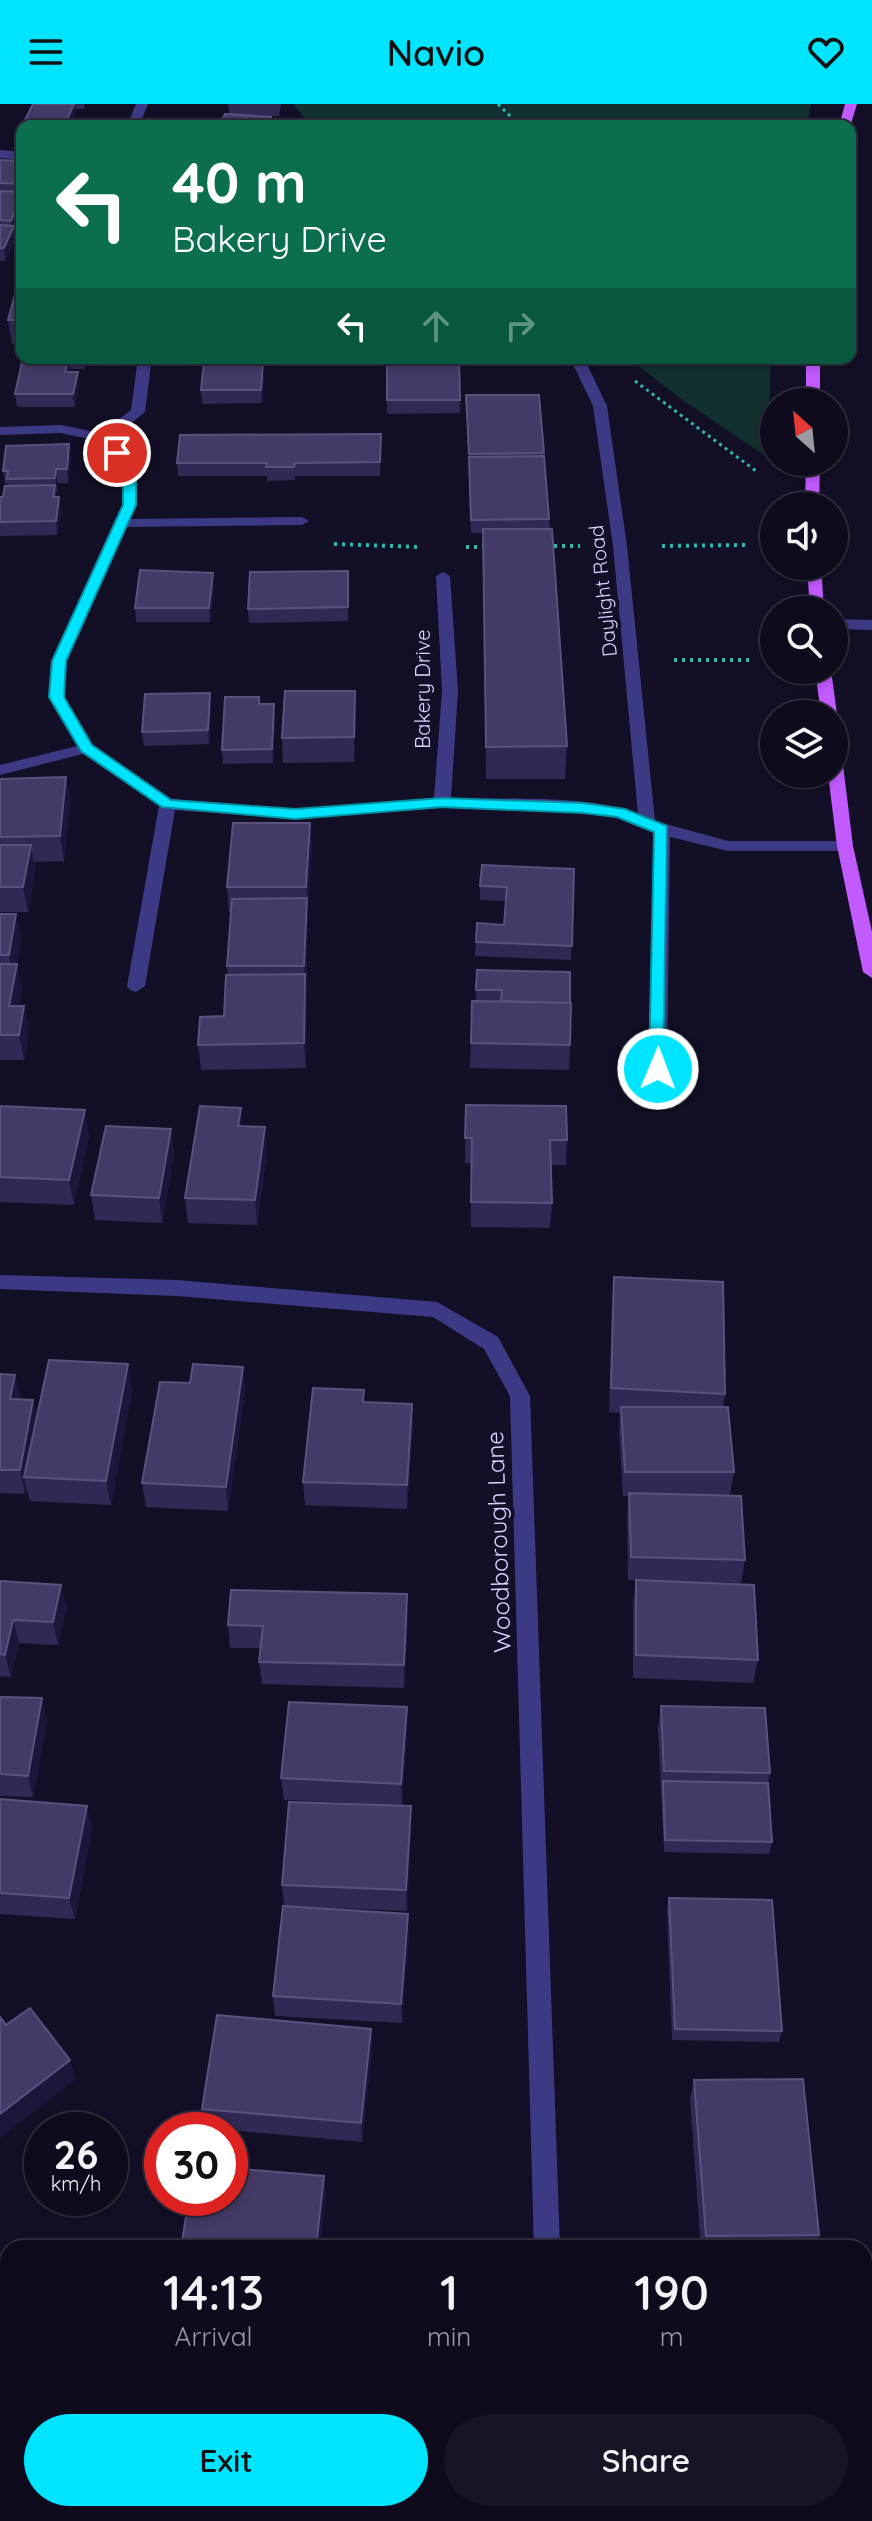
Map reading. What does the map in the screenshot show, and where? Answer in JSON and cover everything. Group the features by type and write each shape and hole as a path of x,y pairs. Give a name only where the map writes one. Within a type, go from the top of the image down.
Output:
{"main road":[{"path":"813,364 813,388"},
{"path":"838,788 845,846 872,972"}],"street":[{"path":"104,438 138,412 144,364"},
{"name":"Daylight Road","path":"580,364 600,406 655,827 658,1069"},
{"path":"0,431 61,429 104,438 130,467 129,505 59,661 56,697 86,748 168,804 295,814 442,803 583,808 620,813 655,827 728,846 845,846"},
{"path":"119,523 302,521"},
{"name":"Bakery Drive","path":"442,803 450,691 443,576"},
{"path":"848,624 872,625"},
{"path":"0,770 86,748"},
{"path":"136,986 168,804"},
{"name":"Woodborough Lane","path":"0,1282 177,1288 437,1310 491,1343 520,1396 547,2240"}],"path":[{"path":"498,104 514,120"},
{"path":"632,378 756,471"},
{"path":"302,521 325,544 427,547"},
{"path":"545,546 747,545"},
{"path":"456,547 501,547"},
{"path":"631,661 749,660"}],"green space":[{"path":"293,104 811,104 808,120 306,120"},
{"path":"636,364 771,364 770,388 760,388 760,452"}],"building":[{"path":"33,104 74,104 67,120 25,120"},
{"path":"225,114 271,117 270,120 222,120"},
{"path":"0,160 16,161 16,184 0,183"},
{"path":"0,191 16,192 16,208 11,221 0,220"},
{"path":"0,225 14,226 4,248 0,248"},
{"path":"16,291 16,320 8,320"},
{"path":"22,364 67,364 65,372 78,372 73,394 15,394"},
{"path":"204,364 263,364 261,390 201,390"},
{"path":"387,364 459,364 460,400 387,400"},
{"path":"466,395 539,395 544,453 469,454"},
{"path":"381,434 380,462 295,463 294,467 266,467 267,463 177,463 180,435"},
{"path":"69,444 67,469 56,469 55,478 7,479 8,471 3,471 6,446"},
{"path":"544,456 549,519 471,520 469,457"},
{"path":"55,485 53,497 59,497 56,521 0,522 0,497 3,497 5,486"},
{"path":"483,529 552,529 567,746 486,747"},
{"path":"140,570 213,573 209,608 135,608"},
{"path":"348,571 348,607 248,609 250,572"},
{"path":"285,691 355,691 354,737 282,738"},
{"path":"210,693 208,730 142,732 145,694"},
{"path":"225,697 259,697 259,704 274,704 272,749 222,750"},
{"path":"66,777 60,836 0,837 0,779"},
{"path":"233,823 310,823 306,887 227,887"},
{"path":"0,845 31,845 23,887 0,887"},
{"path":"482,865 574,869 572,946 476,942 477,923 504,925 507,887 480,886"},
{"path":"307,898 304,966 227,966 232,899"},
{"path":"0,914 16,914 9,955 0,955"},
{"path":"0,964 17,964 9,1006 24,1006 19,1035 0,1035"},
{"path":"477,970 570,972 570,1003 501,1001 502,990 476,990"},
{"path":"305,974 304,1043 198,1045 200,1017 224,1016 226,975"},
{"path":"472,1001 571,1003 570,1045 471,1043"},
{"path":"466,1105 566,1106 567,1140 550,1140 552,1203 471,1202 472,1138 465,1138"},
{"path":"0,1106 85,1110 69,1180 0,1177"},
{"path":"200,1106 241,1108 238,1126 265,1127 255,1200 185,1198"},
{"path":"106,1126 171,1129 159,1198 91,1195"},
{"path":"614,1277 723,1282 725,1394 611,1388"},
{"path":"49,1360 128,1364 106,1481 24,1477"},
{"path":"193,1364 243,1367 226,1487 142,1483 160,1382 190,1383"},
{"path":"0,1374 15,1375 10,1399 33,1400 20,1470 0,1470"},
{"path":"313,1388 364,1390 363,1402 412,1404 407,1485 303,1482"},
{"path":"621,1407 728,1407 734,1472 625,1472"},
{"path":"629,1493 741,1496 745,1560 631,1557"},
{"path":"636,1580 754,1585 758,1660 636,1655"},
{"path":"0,1581 61,1585 53,1622 13,1620 5,1655 0,1654"},
{"path":"231,1590 407,1594 404,1665 259,1662 263,1626 228,1625"},
{"path":"0,1697 42,1698 28,1776 0,1774"},
{"path":"289,1702 407,1707 401,1784 281,1778"},
{"path":"661,1706 765,1708 770,1773 664,1771"},
{"path":"663,1781 768,1783 772,1842 665,1840"},
{"path":"0,1799 87,1806 69,1898 0,1893"},
{"path":"289,1802 411,1806 406,1890 282,1885"},
{"path":"669,1898 772,1900 782,2031 675,2029"},
{"path":"283,1906 408,1914 401,2004 273,1996"},
{"path":"30,2008 70,2060 0,2114 0,2017 6,2025"},
{"path":"217,2015 371,2029 361,2123 202,2109"},
{"path":"803,2079 819,2235 706,2236 694,2080"},
{"path":"248,2170 324,2176 317,2240 182,2240 186,2216 248,2216"}],"route":[{"path":"117,453 130,467 129,505 59,661 56,697 86,748 168,804 295,814 442,803 583,808 620,813 662,830 658,1069"}]}
